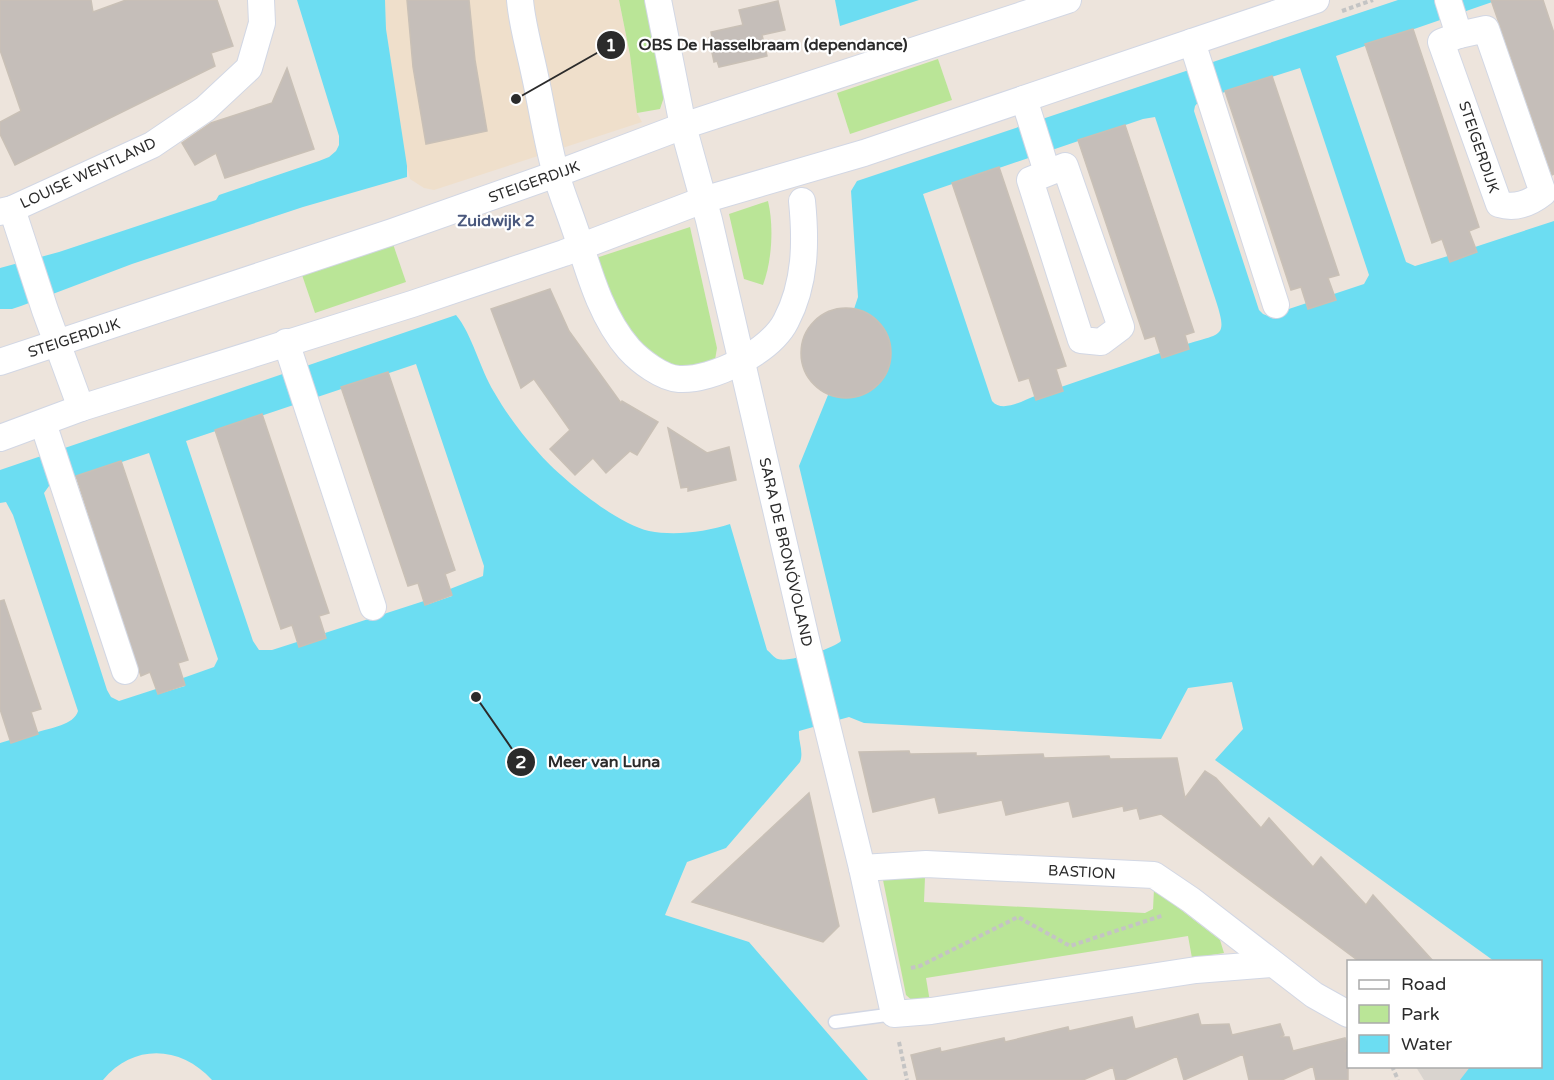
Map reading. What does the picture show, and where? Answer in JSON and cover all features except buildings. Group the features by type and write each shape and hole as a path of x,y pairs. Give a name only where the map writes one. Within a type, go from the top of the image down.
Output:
{"street":[{"name":"LOUISE WENTLAND","path":"81,408 27,254 6,210 152,145 205,109 249,68 262,23 261,0"},
{"path":"520,0 556,174 595,289 609,321 629,350 656,371 678,379 704,376 742,361 772,341 786,321 796,296 802,270 805,237 802,201"},
{"name":"SARA DE BRONÓVOLAND","path":"658,0 683,126 704,200 809,652 862,868"},
{"name":"STEIGERDIJK","path":"0,362 392,232 683,126 1068,0"},
{"path":"0,438 81,408 412,304 581,247 704,200 864,153 1024,99 1192,42 1280,6 1316,0"},
{"path":"1448,0 1459,35"},
{"name":"STEIGERDIJK","path":"1486,29 1543,193 1533,201 1511,208 1499,204 1442,42 1459,35 1486,29"},
{"path":"1192,42 1276,305"},
{"path":"1024,99 1047,172"},
{"path":"1065,166 1121,327 1101,342 1081,340 1030,180 1047,172 1065,166"},
{"path":"286,342 373,607"},
{"path":"43,423 125,671"},
{"name":"BASTION","path":"862,868 926,864 1154,875 1191,900 1314,995 1347,1013"},
{"path":"862,868 894,1014 931,1011 1196,970 1273,964"}],"lane":[{"path":"835,1022 894,1014"}],"path":[{"path":"887,981 904,969 920,966 1018,917 1070,946 1163,916 1191,900"},
{"path":"894,1014 907,1080"}],"shaded area":[{"path":"385,0 619,0 630,55 637,113 642,122 434,190 424,188 410,179 404,154 386,29"},
{"path":"1417,1068 1470,1068 1461,1080 1424,1080"}],"green space":[{"path":"619,0 646,0 664,97 660,109 637,113 630,55"},
{"path":"938,59 952,100 850,134 837,93"},
{"path":"768,201 771,243 763,285 744,279 729,214"},
{"path":"690,227 717,348 715,360 676,371 635,345 590,260"},
{"path":"392,241 406,282 315,313 301,272"},
{"path":"925,877 924,902 1145,913 1153,909 1154,889 1220,940 1224,953 1192,958 1188,936 926,978 930,1002 915,1003 906,995 883,880"}],"water":[{"path":"297,0 385,0 386,29 407,177 303,207 132,264 12,309 0,309 0,268 59,252 216,200 219,195 319,161 336,151 339,136"},
{"path":"835,0 919,0 840,26"},
{"path":"1398,0 1498,0 1336,56 1406,262 1415,266 1448,256 1450,261 1476,252 1475,247 1554,221 1554,1080 1460,1080 1469,1068 1542,1068 1542,960 1493,960 1215,760 1243,729 1232,682 1188,688 1161,739 864,723 849,717 799,731 800,762 726,848 687,862 665,915 749,942 868,1080 212,1080 186,1060 158,1053 129,1060 115,1068 103,1080 0,1080 0,743 10,740 11,743 61,725 72,720 78,711 13,515 6,502 0,503 0,470 456,315 467,332 489,383 504,408 531,444 560,474 606,510 636,527 649,531 690,532 730,524 767,650 783,660 821,651 841,641 799,466 828,395 850,397 868,392 881,380 889,366 891,349 886,333 874,319 854,309 858,297 851,191 857,181","holes":["1300,68 1369,275 1364,284 1268,316 1259,310 1194,111 1200,100","1155,117 1220,313 1219,332 1187,344 1189,349 1162,358 1160,353 1061,387 1063,391 1036,400 1035,396 1012,405 996,404 992,401 923,194 1143,119","416,364 484,566 483,576 450,589 452,596 426,605 424,601 325,633 326,638 299,647 297,642 272,650 259,650 253,641 186,441","149,453 218,659 214,667 183,678 185,686 158,694 156,689 119,701 111,697 107,690 44,493 49,486"]}],"place":[{"name":"OBS De Hasselbraam (dependance)","path":"516,99"},
{"name":"Meer van Luna","path":"476,697"}],"district":[{"name":"Zuidwijk 2","path":"496,221"}]}
